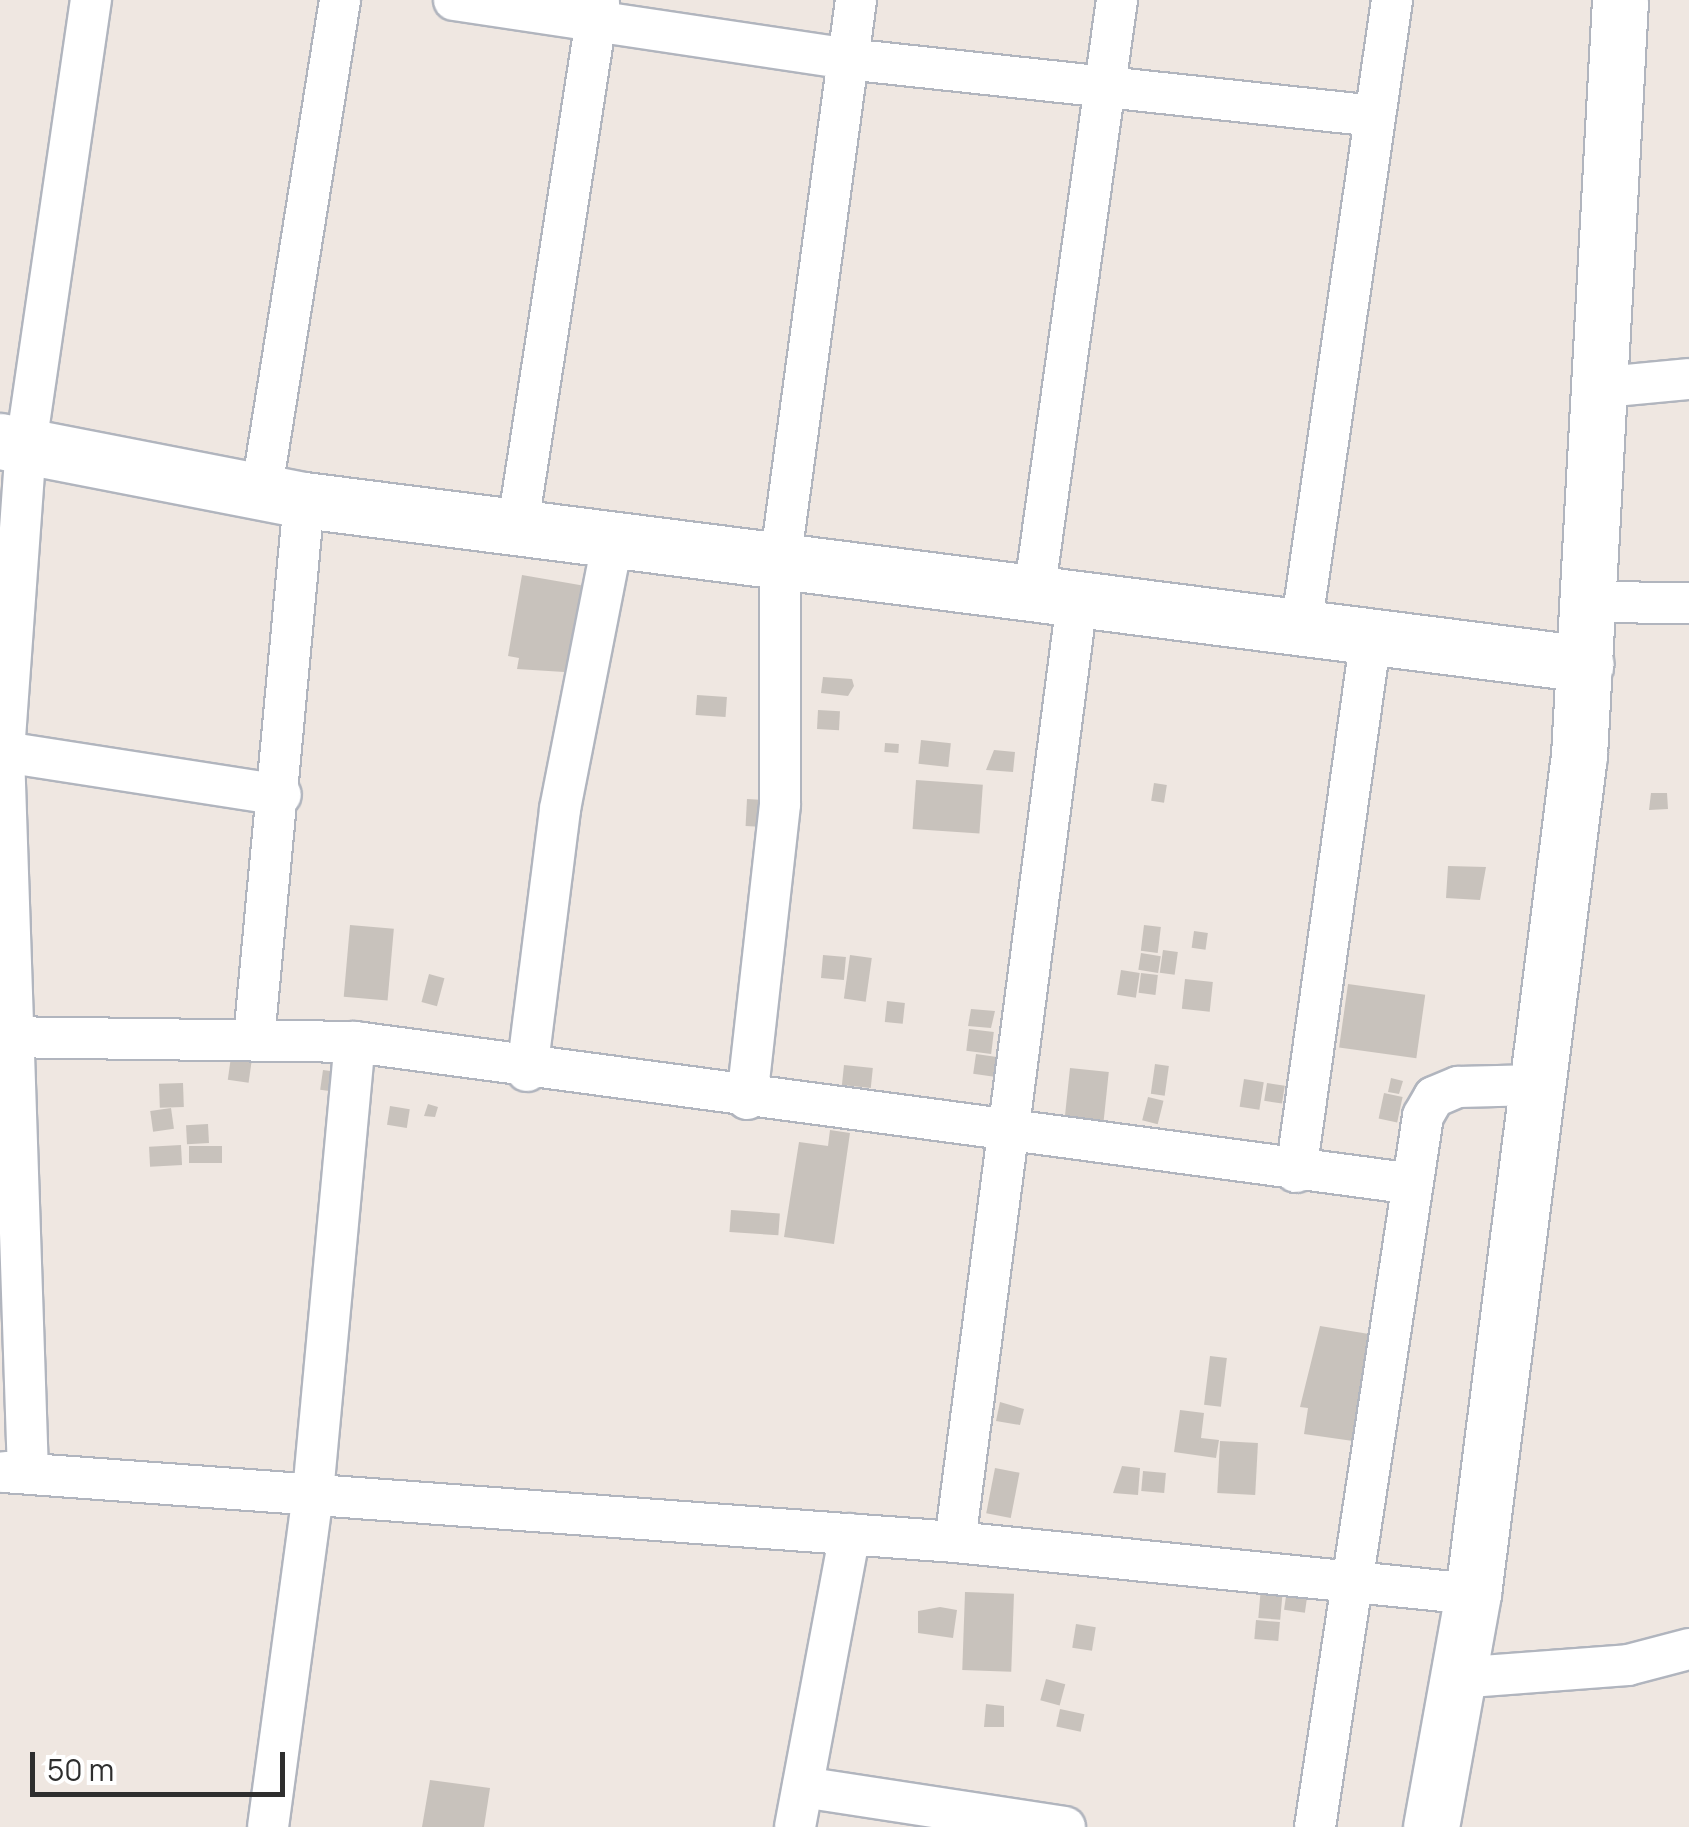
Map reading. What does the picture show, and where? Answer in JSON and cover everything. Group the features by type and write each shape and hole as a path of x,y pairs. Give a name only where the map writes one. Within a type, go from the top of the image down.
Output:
{"street":[{"path":"91,0 13,443 4,752 4,1037 14,1472 954,1542 1473,1594"},
{"path":"254,1039 281,794 282,497 340,0"},
{"path":"454,0 598,11 847,59 1106,91 1376,116"},
{"path":"747,1099 780,804 780,563 856,0"},
{"path":"954,1542 1012,1133 1056,598 1117,0"},
{"path":"1300,628 1392,0"},
{"path":"1431,1827 1473,1594 1586,664 1605,387 1620,0"},
{"path":"518,524 598,11"},
{"path":"1605,387 1689,379"},
{"path":"13,443 282,497 518,524 780,563 1586,664"},
{"path":"527,1071 560,809 613,539"},
{"path":"1590,602 1689,603"},
{"path":"1296,1172 1371,636"},
{"path":"4,752 281,794"},
{"path":"4,1037 355,1042 527,1071 1412,1184"},
{"path":"268,1827 313,1493 355,1042"},
{"path":"1315,1827 1412,1184 1434,1097 1458,1086 1537,1085"},
{"path":"795,1827 850,1534"},
{"path":"1456,1678 1628,1665 1689,1649"},
{"path":"803,1787 1065,1827"}],"building":[{"path":"522,575 597,588 564,672 517,669 519,658 508,656"},
{"path":"823,677 852,679 854,686 848,696 821,693"},
{"path":"697,695 727,697 726,717 696,715"},
{"path":"818,710 840,711 839,730 817,729"},
{"path":"921,740 951,743 948,767 918,764"},
{"path":"885,743 899,744 898,753 884,752"},
{"path":"994,750 1015,752 1013,772 986,770"},
{"path":"916,780 983,785 979,834 913,829"},
{"path":"1154,783 1167,785 1164,803 1151,801"},
{"path":"1651,793 1667,793 1668,809 1649,810"},
{"path":"747,799 767,800 766,827 746,826"},
{"path":"1448,866 1486,867 1480,900 1446,898"},
{"path":"350,925 394,929 388,1001 344,997"},
{"path":"1144,925 1161,927 1158,953 1141,951"},
{"path":"1194,931 1208,933 1205,950 1192,948"},
{"path":"1163,950 1178,952 1175,975 1160,973"},
{"path":"1141,953 1161,956 1158,973 1138,970"},
{"path":"823,955 846,957 844,980 821,978"},
{"path":"850,955 872,958 866,1002 844,999"},
{"path":"1121,970 1140,973 1136,998 1117,995"},
{"path":"1141,973 1158,975 1155,995 1139,993"},
{"path":"429,974 444,978 437,1006 421,1002"},
{"path":"1185,979 1213,982 1210,1012 1182,1009"},
{"path":"1348,984 1425,995 1416,1058 1339,1047"},
{"path":"887,1001 905,1003 903,1024 885,1022"},
{"path":"971,1009 995,1011 991,1028 968,1026"},
{"path":"969,1029 994,1032 991,1054 966,1051"},
{"path":"976,1054 1006,1058 1003,1078 973,1074"},
{"path":"231,1057 252,1060 249,1083 228,1080"},
{"path":"1155,1064 1169,1066 1165,1096 1151,1094"},
{"path":"844,1065 873,1068 871,1088 842,1085"},
{"path":"1070,1068 1109,1072 1104,1122 1065,1118"},
{"path":"323,1070 345,1073 342,1093 320,1090"},
{"path":"1391,1078 1403,1081 1399,1094 1388,1092"},
{"path":"1244,1079 1264,1082 1259,1110 1240,1107"},
{"path":"183,1083 184,1107 160,1108 159,1084"},
{"path":"1267,1083 1285,1086 1282,1104 1264,1101"},
{"path":"1384,1093 1403,1097 1397,1122 1379,1118"},
{"path":"1148,1097 1164,1101 1158,1124 1142,1120"},
{"path":"428,1104 438,1107 435,1117 424,1116"},
{"path":"390,1106 410,1109 407,1128 387,1125"},
{"path":"171,1108 174,1129 153,1132 150,1111"},
{"path":"208,1124 209,1143 187,1144 186,1125"},
{"path":"830,1130 850,1133 834,1244 784,1237 799,1142 828,1146"},
{"path":"181,1145 182,1165 150,1167 149,1147"},
{"path":"189,1146 222,1146 222,1163 189,1163"},
{"path":"731,1210 780,1213 778,1235 729,1232"},
{"path":"1320,1326 1369,1334 1353,1441 1304,1434 1308,1408 1300,1407"},
{"path":"1210,1356 1227,1358 1221,1407 1204,1405"},
{"path":"1000,1402 1024,1409 1020,1425 996,1421"},
{"path":"1180,1410 1204,1413 1201,1438 1219,1440 1216,1458 1174,1452"},
{"path":"1220,1441 1258,1443 1255,1495 1217,1493"},
{"path":"1122,1466 1140,1468 1138,1495 1113,1493"},
{"path":"995,1468 1020,1473 1011,1518 986,1513"},
{"path":"1143,1471 1166,1473 1164,1493 1141,1491"},
{"path":"1261,1587 1283,1589 1280,1620 1258,1618"},
{"path":"1287,1589 1308,1592 1305,1613 1284,1610"},
{"path":"965,1592 1014,1594 1011,1672 962,1670"},
{"path":"940,1607 957,1610 953,1638 918,1633 918,1611"},
{"path":"1256,1620 1280,1622 1278,1641 1254,1639"},
{"path":"1076,1624 1096,1627 1092,1651 1072,1648"},
{"path":"1046,1679 1065,1684 1060,1705 1040,1700"},
{"path":"986,1704 1004,1706 1004,1727 984,1727"},
{"path":"1060,1709 1084,1714 1081,1732 1056,1727"},
{"path":"430,1780 490,1788 484,1827 422,1827"}]}
